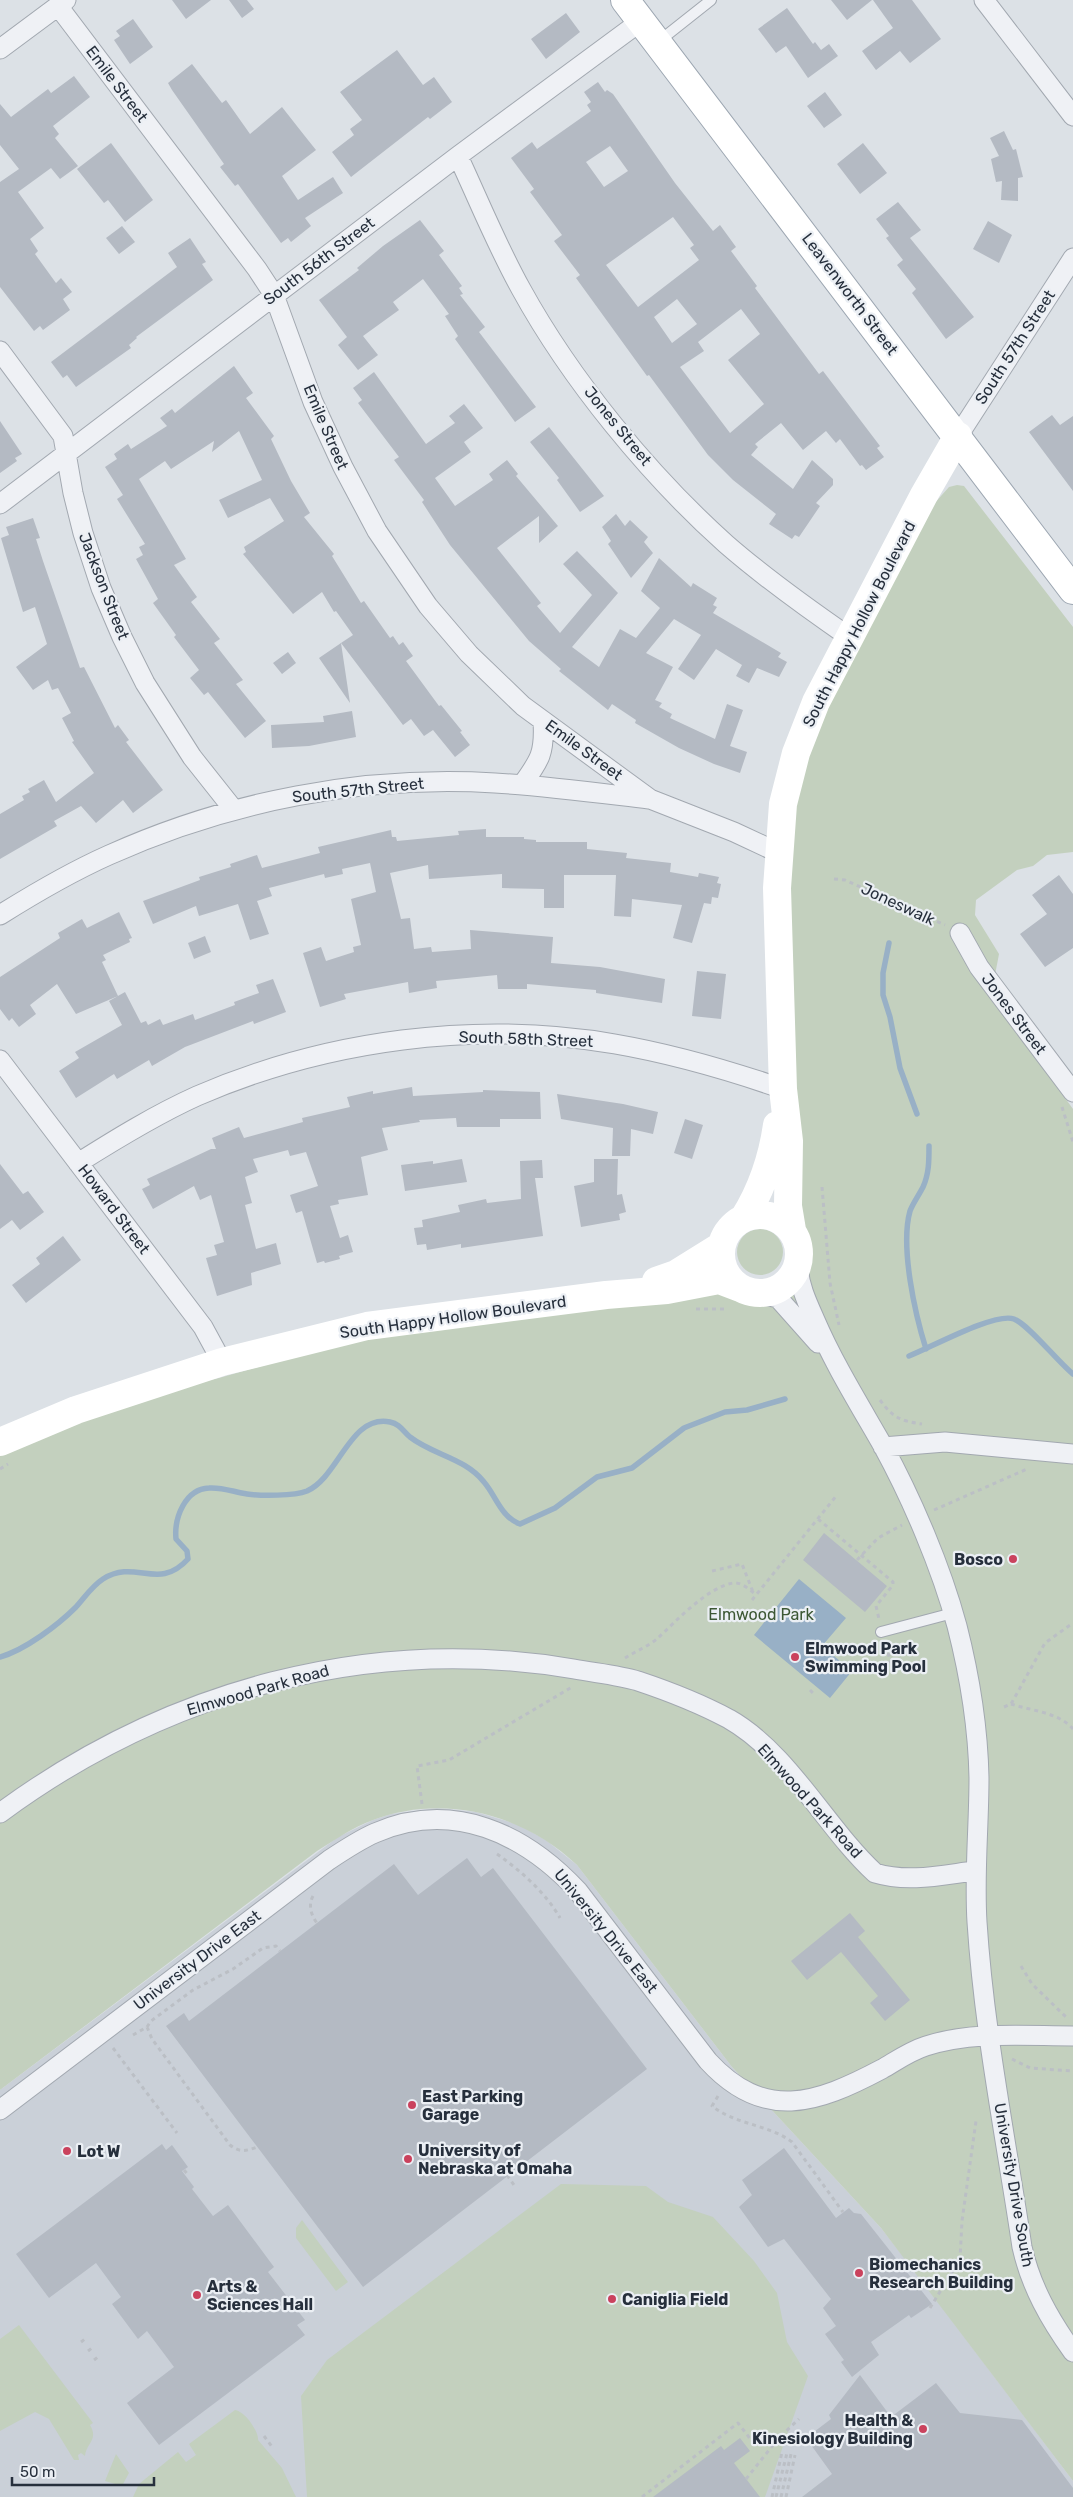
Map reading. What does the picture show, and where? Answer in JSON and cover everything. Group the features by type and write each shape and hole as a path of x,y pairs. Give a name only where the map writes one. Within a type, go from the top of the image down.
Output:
{"street":[{"path":"984,0 1073,116"},
{"path":"0,49 62,3"},
{"name":"Emile Street","path":"62,3 274,295 313,402 342,467 377,531 428,606 469,654 523,706 650,799"},
{"name":"Leavenworth Street","path":"633,10 1073,590"},
{"name":"South 56th Street","path":"0,504 458,156 633,10"},
{"name":"Jones Street","path":"458,156 490,229 522,290 569,363 621,433 672,491 726,543 781,589 849,637"},
{"name":"South 57th Street","path":"958,436 1066,279 1073,258"},
{"name":"Jackson Street","path":"0,351 64,436 83,533 101,588 122,637 145,683 169,723 234,810"},
{"name":"South Happy Hollow Boulevard","path":"792,1230 788,1206 789,1132 783,1089 777,888 783,804 796,753 816,702 924,495 958,436"},
{"path":"522,786 537,765 544,745 543,720"},
{"name":"South 57th Street","path":"0,915 46,887 108,855 173,829 234,810 293,797 373,785 428,782 495,783 650,799"},
{"path":"650,799 734,832 779,853"},
{"name":"Jones Street","path":"960,933 979,967 1073,1092"},
{"name":"South 58th Street","path":"78,1163 141,1124 196,1096 259,1072 326,1054 380,1043 433,1036 526,1036 613,1044 722,1068 783,1089"},
{"name":"Howard Street","path":"0,1060 203,1327 222,1362"},
{"name":"South Happy Hollow Boulevard","path":"744,1218 757,1197 766,1175 774,1147 783,1089"},
{"path":"832,1359 778,1298 748,1290 730,1280 724,1270 721,1246 733,1225 744,1218 756,1215 770,1216 782,1221 792,1230 798,1248 798,1266 804,1296 832,1359 883,1447 902,1484 934,1558 953,1612 974,1699 979,1778 974,1871 981,1971 990,2037 1073,2036"},
{"path":"606,1295 676,1274 721,1246"},
{"path":"748,1290 769,1292 782,1287 791,1278 798,1266"},
{"name":"South Happy Hollow Boulevard","path":"0,1442 76,1410 222,1362 367,1326 606,1295 667,1290 719,1280 748,1290"},
{"path":"883,1447 945,1442 1073,1454"},
{"name":"Elmwood Park Road","path":"0,1813 56,1774 96,1751 137,1730 226,1696 337,1666 384,1661 465,1658 543,1664 626,1679 678,1696 730,1720 754,1738 788,1772 875,1873 891,1878 912,1878 974,1871"},
{"name":"University Drive East","path":"0,2110 329,1860 377,1832 422,1821 446,1820 491,1828 534,1850 556,1868 578,1891 708,2061 730,2083 757,2097 780,2102 821,2096 849,2086 927,2046 954,2040 990,2037"},
{"name":"University Drive South","path":"990,2037 1026,2262 1042,2303 1073,2352"}],"lane":[{"path":"657,42 711,0"},
{"path":"881,1632 953,1612"}],"path":[{"name":"Joneswalk","path":"834,879 845,880 891,899 960,933"},
{"path":"822,1187 830,1283 841,1328"},
{"path":"879,1399 895,1416 904,1422"},
{"path":"938,1508 1036,1465"},
{"path":"752,1600 837,1496"},
{"path":"818,1519 893,1582 893,1585 876,1606 881,1632 892,1668"},
{"path":"857,1560 878,1538 905,1523"},
{"path":"712,1571 742,1564 755,1594"},
{"path":"621,1660 648,1645 687,1611 723,1587 734,1583 740,1584 755,1594"},
{"path":"1011,1704 1045,1643 1073,1623"},
{"path":"422,1821 422,1801 417,1766 449,1760 575,1685"},
{"path":"1004,1707 1011,1704 1051,1714 1066,1722 1073,1729"},
{"path":"490,1849 541,1892 552,1904 560,1918"},
{"path":"317,1923 311,1913 310,1905 312,1897 318,1891"},
{"path":"257,2147 246,2151 237,2150 230,2145 152,2038 147,2027 151,2021 193,1990 233,1970 263,1948 276,1946 280,1951"},
{"path":"1021,1966 1043,1997 1073,2022"},
{"path":"113,2047 177,2133"},
{"path":"1012,2059 1030,2068 1073,2071"},
{"path":"718,2096 712,2106 719,2112 740,2122 783,2136 792,2142 843,2212"},
{"path":"930,2308 960,2258 962,2221 976,2120"},
{"path":"184,2170 189,2176"},
{"path":"507,2175 514,2185"},
{"path":"81,2342 85,2339"},
{"path":"88,2351 92,2348"},
{"path":"94,2360 98,2357"},
{"path":"746,2479 783,2434 800,2419"},
{"path":"642,2497 738,2423 755,2445 783,2434"},
{"path":"264,2436 273,2448"},
{"path":"772,2497 789,2453"},
{"path":"776,2497 789,2453"},
{"path":"781,2497 789,2453"},
{"path":"786,2497 789,2453"}],"shaded area":[{"name":"University of Nebraska at Omaha","path":"437,1808 476,1812 520,1825 547,1841 577,1865 732,2067 881,2228 1073,2481 1073,2497 0,2497 0,2090 338,1837 373,1820 391,1814"}],"green space":[{"name":"Elmwood Park","path":"964,486 1073,627 1073,852 1047,855 1033,866 1017,870 976,900 975,915 999,954 991,996 1073,1109 1073,2481 881,2228 732,2067 577,1865 556,1847 507,1821 481,1813 455,1809 427,1808 400,1812 373,1820 351,1830 317,1851 0,2090 0,1450 190,1384 219,1378 333,1346 377,1338 552,1315 712,1289 769,1304 807,1282 805,1267 808,1243 795,1210 791,1109 790,811 822,715 933,505 949,487"},
{"path":"755,1229 765,1229 779,1239 783,1252 779,1265 773,1271 765,1275 755,1275 741,1265 737,1257 737,1247 747,1233"},
{"path":"561,2184 646,2186 668,2202 713,2217 754,2261 777,2293 787,2342 808,2376 765,2497 307,2497 301,2396 327,2360"},
{"path":"302,2220 348,2282 336,2291 296,2238 296,2228"},
{"path":"19,2325 93,2423 90,2425 93,2438 85,2456 81,2453 78,2455 79,2460 74,2460 49,2419 35,2412 0,2431 0,2339"},
{"path":"235,2410 243,2414 251,2422 258,2440 282,2468 296,2497 133,2497 139,2484 178,2452 186,2462 196,2455 189,2444"},
{"path":"116,2454 129,2473 122,2486 105,2481"}],"water":[{"path":"799,1579 846,1618 822,1646 852,1671 830,1698 754,1635"}],"building":[{"path":"172,0 211,0 186,19"},
{"path":"229,0 247,0 254,9 242,18"},
{"path":"831,0 872,0 847,20"},
{"path":"873,0 912,0 941,39 910,63 900,51 876,70 862,51 893,28"},
{"path":"787,8 813,44 815,42 821,50 829,44 838,56 808,78 786,46 776,53 758,29"},
{"path":"566,13 580,32 546,59 531,39"},
{"path":"133,19 153,47 130,64 114,40 120,36 116,31"},
{"path":"397,50 423,85 434,77 452,102 430,119 428,117 351,177 332,152 354,135 350,129 362,120 340,92"},
{"path":"192,64 222,103 226,100 250,134 282,107 316,150 282,176 298,200 333,177 343,193 305,218 311,226 291,242 288,238 281,243 238,184 235,186 220,167 224,164 168,83"},
{"path":"74,76 90,97 53,126 59,134 55,138 78,166 60,179 51,168 18,192 44,228 30,239 38,251 35,254 56,283 61,278 72,292 63,299 70,310 43,330 40,326 34,331 0,287 0,182 19,169 0,145 0,104 11,117 48,89 51,93"},
{"path":"598,82 605,92 607,90 613,94 675,183 713,231 720,225 736,247 731,251 757,286 755,288 819,374 823,371 880,446 877,448 884,457 866,470 862,465 860,466 840,439 836,443 826,431 803,450 781,423 755,444 758,447 751,455 793,489 812,460 833,479 833,485 816,503 820,506 799,537 795,535 792,539 769,524 776,514 733,480 708,455 649,375 647,376 576,278 580,275 554,241 562,235 530,192 534,189 511,158 532,142 537,149 591,111 587,105 591,102 584,92","holes":["610,146 628,171 604,187 586,162","673,217 694,245 690,248 699,260 638,307 606,265","677,299 697,324 672,343 654,317","741,309 760,334 728,360 764,404 730,433 680,367 704,351 698,342"]},
{"path":"825,92 842,115 824,128 807,106"},
{"path":"1004,131 1013,150 1016,149 1023,177 1018,178 1018,201 1001,200 1002,181 996,182 991,159 999,156 990,138"},
{"path":"111,143 153,200 125,222 108,200 104,203 77,169"},
{"path":"863,143 887,173 860,194 837,164"},
{"path":"898,202 921,230 910,238 974,317 946,339 912,293 916,289 897,265 903,260 886,238 889,236 876,219"},
{"path":"420,220 444,251 439,255 462,286 459,288 463,294 460,295 485,327 479,332 536,407 515,422 455,339 458,336 445,316 449,314 423,279 393,302 399,310 363,336 378,355 358,370 338,345 347,337 319,300 359,270 357,268 383,246"},
{"path":"988,221 1012,235 999,263 973,249"},
{"path":"122,226 135,242 119,254 106,238"},
{"path":"190,238 206,262 202,264 213,280 136,337 129,345 131,348 76,387 67,375 63,378 51,362 177,267 168,253"},
{"path":"234,366 253,393 246,398 274,436 271,439 291,481 310,513 304,517 334,554 332,556 361,603 364,601 390,638 393,636 399,645 403,642 413,656 406,661 439,706 441,705 462,731 460,732 470,745 455,757 433,730 424,736 411,719 403,725 341,643 353,635 336,611 334,612 322,592 293,614 243,554 246,552 244,547 284,521 270,498 228,518 219,500 262,480 239,431 212,452 214,441 171,469 165,461 139,479 186,559 174,565 197,597 191,602 220,639 214,643 243,680 236,684 266,721 245,738 208,692 204,695 190,678 199,670 174,637 176,635 153,603 158,599 136,559 143,555 139,547 145,544 117,499 123,495 105,467 117,459 114,454 128,444 131,449 167,426 160,418 172,409 175,413"},
{"path":"374,372 426,444 455,423 449,416 464,404 483,428 464,442 471,452 435,478 455,506 493,480 489,474 507,460 518,474 516,476 558,526 539,543 539,516 497,548 541,603 537,606 560,633 592,595 563,564 577,551 618,593 572,647 599,667 620,629 636,638 660,608 641,591 659,558 691,587 693,583 717,598 713,605 717,607 713,613 781,653 778,657 787,662 779,677 757,668 749,683 736,676 742,665 716,649 694,680 678,669 701,635 674,619 646,653 673,667 655,700 662,703 659,707 672,714 670,718 715,739 727,704 743,710 730,746 747,752 740,773 714,764 679,748 635,723 636,720 612,704 608,710 559,671 561,669 529,641 450,545 422,502 424,500 394,460 399,457 358,403 362,400 353,388"},
{"path":"1052,415 1060,425 1073,416 1073,491 1029,432"},
{"path":"0,421 22,454 15,458 17,461 0,473"},
{"path":"549,427 604,496 580,512 557,480 559,478 530,442"},
{"path":"616,514 625,526 630,520 648,537 644,542 653,553 631,578 608,544 611,541 602,527"},
{"path":"33,518 40,538 36,539 80,668 84,667 115,728 118,725 129,740 126,742 163,790 133,813 123,800 96,823 81,806 54,821 57,826 0,859 0,814 24,800 22,796 30,792 28,789 44,780 56,802 94,773 72,742 74,741 62,718 71,713 58,688 52,690 48,680 33,690 16,667 47,644 35,607 23,612 1,538 9,535 6,527"},
{"path":"341,643 350,703 319,658"},
{"path":"288,652 296,663 282,674 273,663"},
{"path":"352,711 356,737 309,746 272,748 271,725 324,722 323,716"},
{"path":"486,829 486,837 524,837 524,839 536,840 536,842 587,842 587,849 627,853 626,858 671,863 670,872 698,877 699,873 719,877 717,883 721,884 718,898 712,897 711,904 704,903 692,943 673,938 682,905 632,899 631,917 614,916 616,875 564,875 564,908 544,908 544,889 502,888 502,874 429,879 428,865 390,873 401,919 410,918 414,949 431,947 432,952 471,949 470,930 553,937 551,963 600,967 665,979 662,1003 596,993 596,990 527,984 527,989 498,989 497,975 436,981 437,988 409,993 408,982 344,994 346,999 320,1007 303,953 321,947 326,961 354,952 353,947 361,945 351,899 376,892 370,863 342,869 343,874 325,878 324,874 269,888 272,896 257,901 269,934 250,940 238,904 199,916 196,906 153,924 143,901 200,880 199,877 231,867 230,864 257,855 262,868 320,853 318,847 391,830 392,837 396,837 397,841 459,835 458,831"},
{"path":"1059,875 1073,894 1073,948 1045,967 1020,934 1047,914 1032,895"},
{"path":"119,912 132,938 129,939 130,942 103,955 106,960 102,962 118,996 76,1014 57,984 30,1005 36,1014 19,1027 12,1018 9,1021 0,1009 0,977 60,938 58,933 82,919 87,928"},
{"path":"205,936 211,952 194,959 188,943"},
{"path":"697,971 726,974 721,1019 692,1016"},
{"path":"273,979 286,1012 254,1024 253,1021 185,1047 152,1066 149,1060 117,1079 114,1074 76,1098 59,1071 79,1058 75,1052 122,1025 109,1001 125,992 141,1023 146,1021 148,1025 160,1019 163,1025 193,1014 195,1020 235,1005 234,1002 259,993 256,985"},
{"path":"412,1087 413,1096 483,1092 483,1090 540,1092 541,1119 500,1119 500,1127 457,1127 456,1118 419,1120 420,1122 382,1128 388,1150 361,1157 368,1195 338,1200 339,1204 330,1206 340,1238 348,1235 353,1252 339,1256 340,1259 317,1263 302,1211 296,1213 290,1195 318,1186 306,1152 290,1156 288,1150 253,1159 258,1172 245,1177 252,1203 245,1205 256,1249 276,1243 281,1264 251,1273 252,1285 217,1296 206,1258 217,1255 214,1245 224,1242 211,1195 200,1200 194,1186 153,1209 142,1189 150,1185 147,1179 211,1149 216,1149 212,1138 239,1127 244,1138 303,1122 302,1118 350,1107 347,1097 373,1091 373,1094"},
{"path":"557,1094 623,1104 658,1112 653,1134 631,1129 630,1156 612,1156 613,1128 561,1119"},
{"path":"685,1119 703,1125 692,1159 674,1153"},
{"path":"462,1159 467,1182 405,1191 401,1165 433,1161 433,1164"},
{"path":"594,1159 618,1159 617,1195 622,1194 626,1212 619,1214 620,1220 581,1227 574,1186 594,1182"},
{"path":"542,1160 543,1178 535,1178 543,1236 461,1248 461,1244 427,1250 426,1244 417,1245 414,1228 423,1227 422,1220 460,1212 458,1205 486,1199 487,1203 521,1199 520,1161"},
{"path":"0,1164 23,1194 28,1191 44,1212 20,1230 12,1220 0,1229"},
{"path":"63,1236 81,1260 26,1303 12,1285 40,1264 36,1258"},
{"path":"824,1533 887,1586 865,1612 803,1560"},
{"name":"East Parking Garage","path":"467,1858 481,1877 493,1868 647,2069 363,2287 166,2026 184,2013 189,2021 394,1864 418,1895"},
{"path":"850,1913 865,1931 858,1937 910,2000 885,2021 870,2003 878,1996 841,1952 807,1980 791,1961"},
{"name":"Arts & Sciences Hall","path":"162,2144 166,2150 172,2145 188,2167 182,2171 194,2187 192,2189 213,2216 228,2205 274,2267 268,2272 305,2320 297,2325 305,2335 159,2445 127,2403 174,2367 147,2331 138,2339 112,2304 121,2297 96,2263 49,2298 16,2254"},
{"name":"Biomechanics Research Building","path":"784,2148 836,2218 849,2208 854,2213 861,2214 932,2304 911,2318 909,2315 871,2342 879,2355 852,2377 841,2362 844,2360 825,2334 836,2326 823,2308 831,2299 784,2239 768,2247 739,2207 752,2195 742,2180"},
{"name":"Health & Kinesiology Building","path":"860,2375 891,2417 936,2383 960,2413 1022,2420 1073,2488 1073,2497 802,2497 832,2474 806,2438 831,2419 829,2415"},
{"path":"740,2438 750,2451 734,2463 760,2497 653,2497 721,2446 724,2450"}],"waterway":[{"path":"889,943 883,973 883,995 890,1017 900,1068 917,1114"},
{"path":"926,1349 917,1318 910,1280 907,1226 910,1211 923,1187 926,1177 929,1162 929,1146"},
{"path":"909,1356 962,1332 1005,1318 1014,1319 1027,1328 1073,1374"},
{"path":"0,1657 20,1649 51,1629 103,1579 115,1573 167,1573 188,1559 187,1551 176,1539 176,1531 179,1514 187,1499 193,1493 209,1488 260,1495 286,1495 307,1491 318,1484 328,1473 355,1437 365,1427 376,1422 396,1424 419,1443 468,1467 484,1482 503,1511 513,1521 520,1524 555,1508 597,1477 632,1468 684,1428 725,1412 747,1410 785,1399"}],"place":[{"name":"Bosco","path":"1013,1559"},
{"name":"Elmwood Park Swimming Pool","path":"795,1657"},
{"name":"East Parking Garage","path":"412,2105"},
{"name":"Lot W","path":"67,2151"},
{"name":"University of Nebraska at Omaha","path":"408,2159"},
{"name":"Biomechanics Research Building","path":"859,2273"},
{"name":"Arts & Sciences Hall","path":"197,2295"},
{"name":"Caniglia Field","path":"612,2299"},
{"name":"Health & Kinesiology Building","path":"923,2429"}]}
